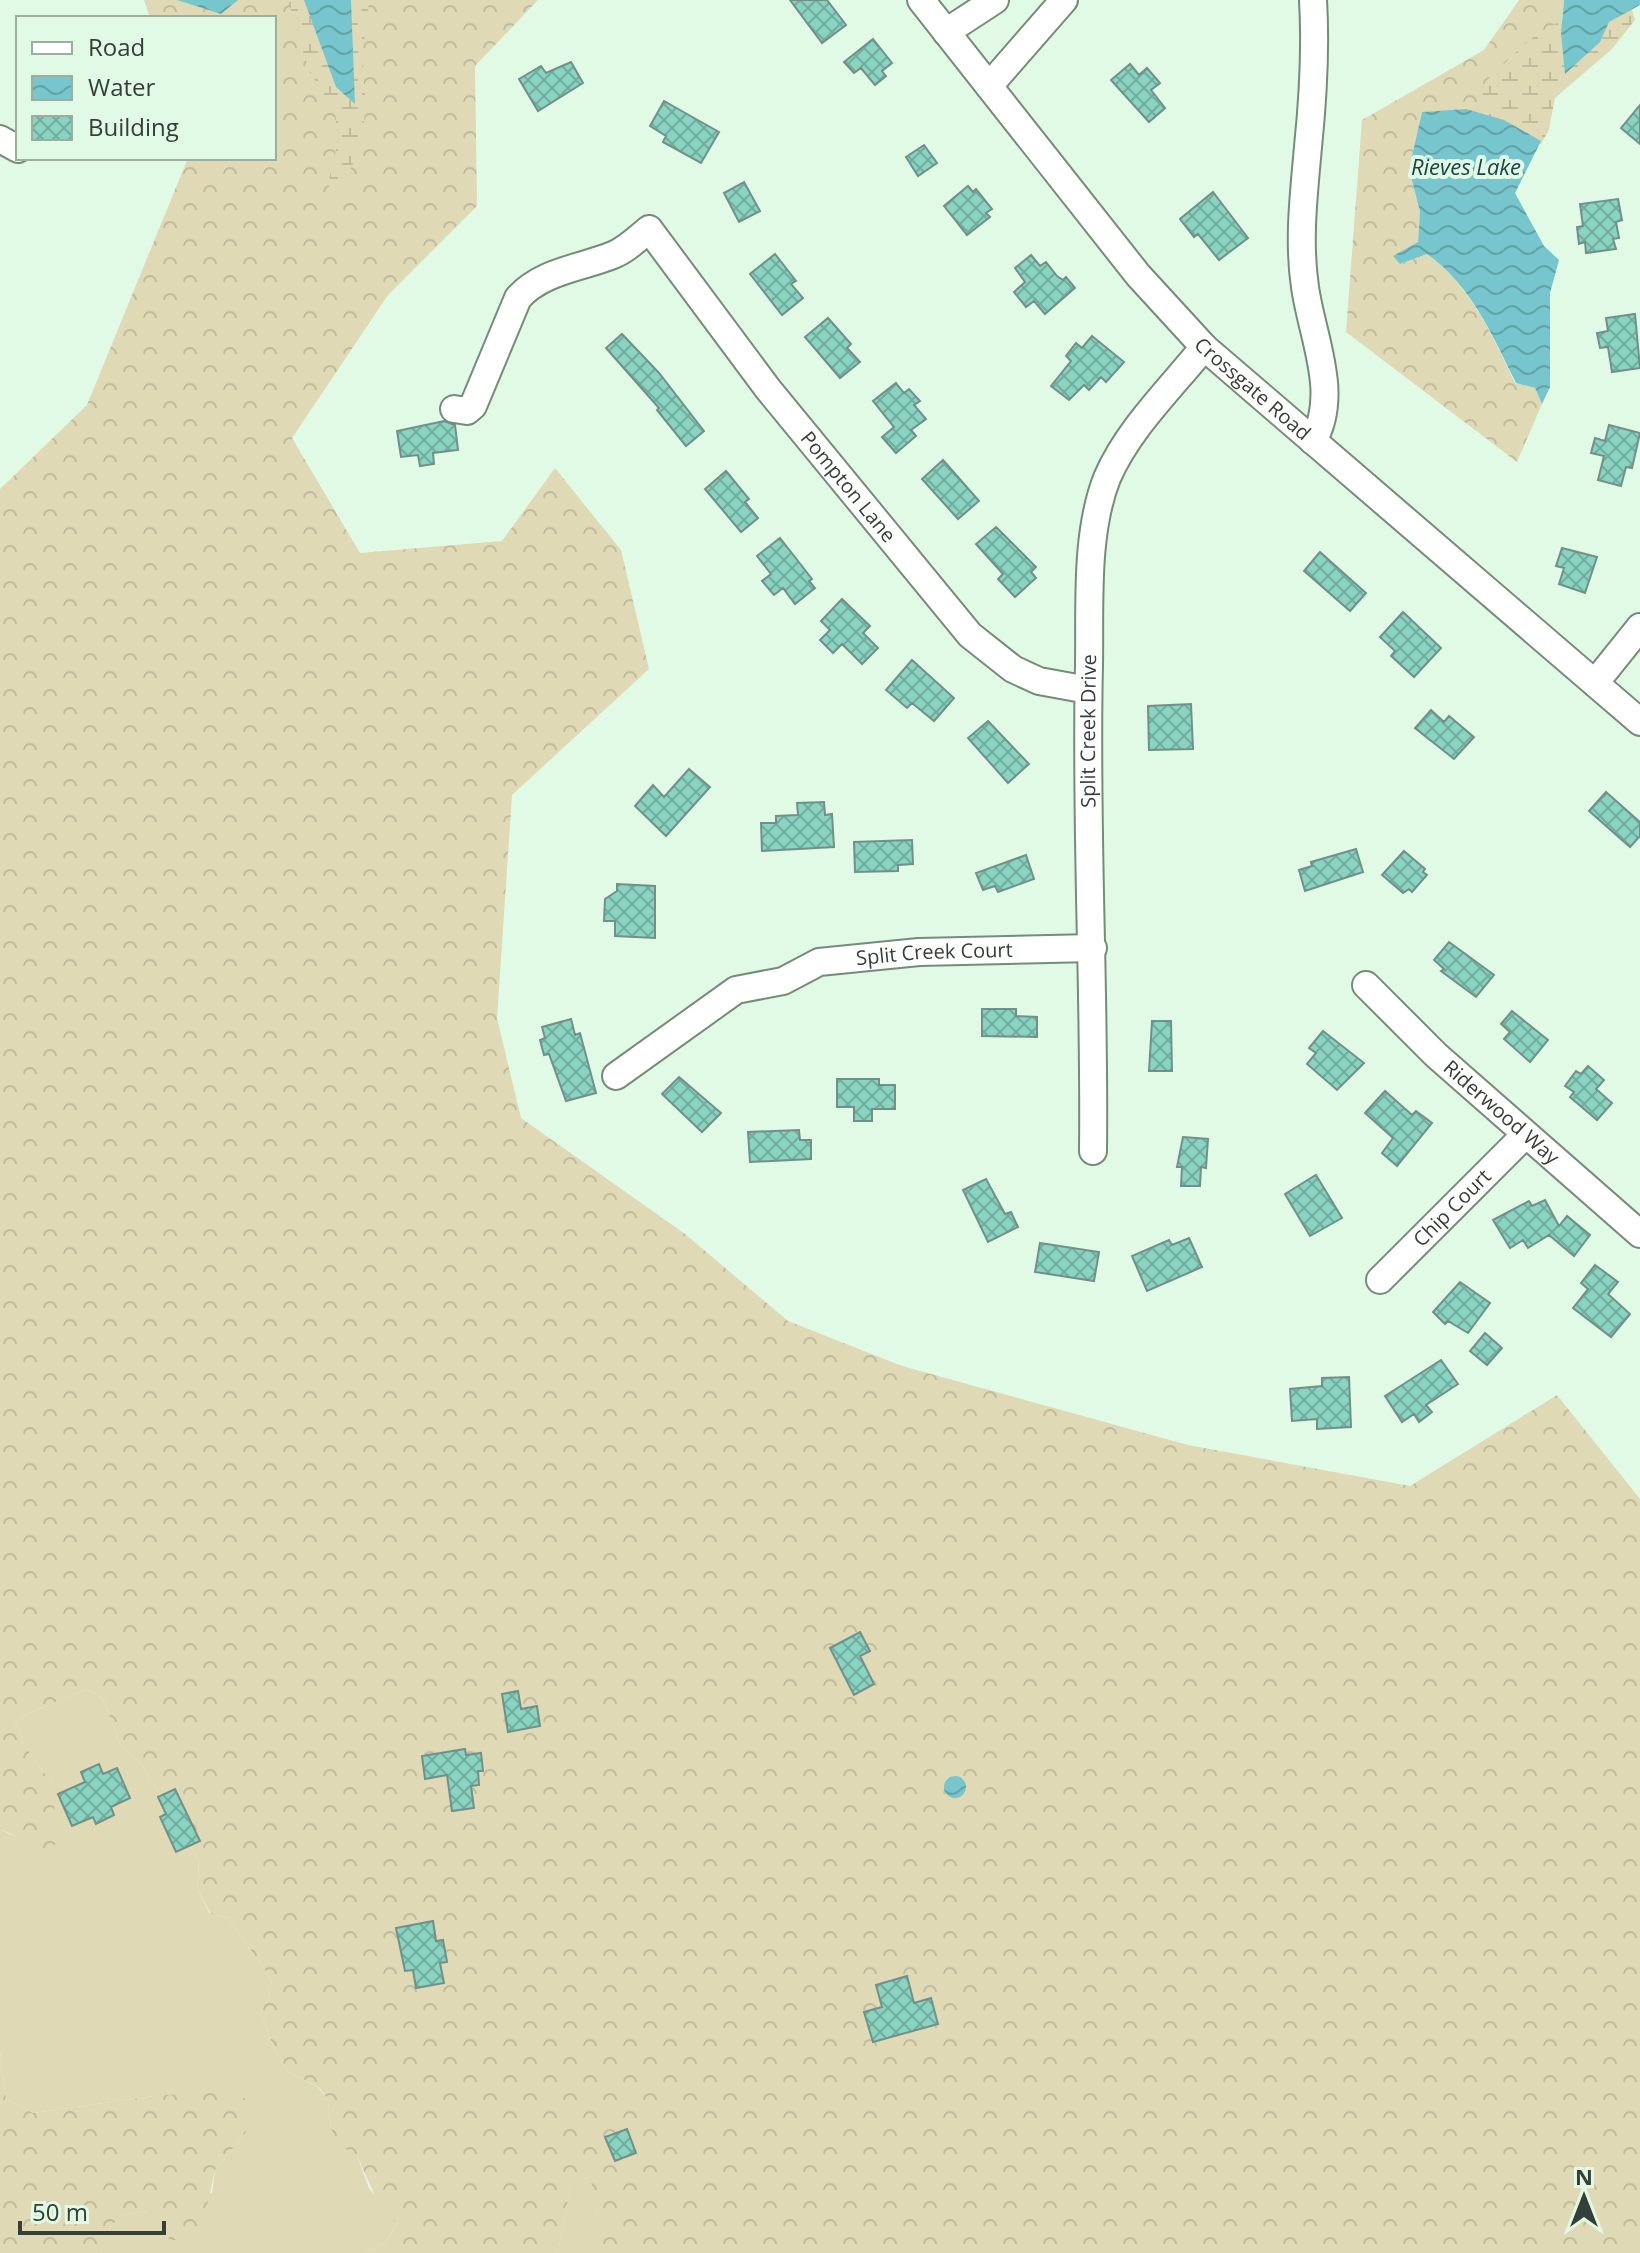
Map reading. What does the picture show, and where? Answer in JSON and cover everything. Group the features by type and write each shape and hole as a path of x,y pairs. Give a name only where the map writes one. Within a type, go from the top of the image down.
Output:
{"street":[{"name":"Crossgate Road","path":"921,0 1138,275 1204,347 1640,722"},
{"path":"946,32 995,0"},
{"path":"989,86 1064,0"},
{"path":"1313,0 1313,101 1301,234 1304,284 1325,401 1323,420 1313,441"},
{"name":"Pompton Lane","path":"454,409 467,411 473,406 518,298 528,287 543,278 617,254 649,229 768,389 970,635 1013,669 1039,681 1088,690"},
{"name":"Split Creek Drive","path":"1093,1151 1093,948 1086,768 1092,570 1099,509 1107,480 1122,447 1204,347"},
{"path":"1595,683 1640,627"},
{"name":"Split Creek Court","path":"616,1076 736,990 783,981 800,969 834,961 919,952 1093,948"},
{"name":"Riderwood Way","path":"1366,985 1436,1055 1640,1234"},
{"name":"Chip Court","path":"1380,1280 1525,1135"}],"green space":[{"path":"144,0 538,0 475,66 477,206 388,295 292,438 360,553 502,541 555,468 621,550 649,669 512,795 497,1018 521,1118 685,1234 788,1321 902,1366 1188,1445 1410,1486 1557,1395 1640,1499 1640,2253 599,2253 599,2217 590,2177 571,2184 558,2253 362,2253 383,2244 398,2224 382,2211 357,2156 339,2145 331,2129 328,2100 320,2088 289,2072 273,2047 261,2011 269,1996 272,1980 228,1918 211,1914 197,1889 199,1861 142,1765 120,1744 103,1699 87,1689 27,1714 15,1723 32,1758 52,1782 58,1843 46,1849 0,1829 0,489 87,405 187,160 276,160 276,16 149,16"},
{"path":"288,0 369,0 362,58 366,108 360,145 337,204 328,184 338,142 335,111 309,71"},
{"path":"1519,0 1564,0 1549,129 1541,144 1541,141 1524,132 1484,115 1457,111 1422,112 1409,169 1420,213 1418,242 1400,264 1427,254 1442,267 1479,312 1515,383 1535,388 1542,404 1517,462 1346,332 1362,120 1484,50"},
{"path":"1629,0 1635,20 1612,49 1555,98 1549,129 1541,144 1522,146 1467,118 1481,105 1485,82 1529,40 1572,14"},
{"path":"87,1689 103,1699 120,1744 142,1765 199,1861 197,1889 210,1914 228,1918 272,1980 269,1996 261,2011 273,2047 289,2072 319,2088 328,2100 331,2129 339,2144 357,2156 369,2188 398,2224 383,2244 362,2253 102,2253 97,2242 121,2215 149,2211 212,2193 215,2170 246,2132 154,2096 33,2113 6,2099 0,2051 0,1829 12,1835 52,1782 32,1758 15,1723 27,1714"},
{"path":"0,2051 6,2099 33,2113 154,2096 221,2091 247,2099 246,2132 215,2170 201,2234 171,2241 149,2211 121,2215 98,2242 102,2253 0,2253"},
{"path":"591,2177 599,2217 599,2253 558,2253 571,2183"}],"water":[{"path":"177,0 238,0 221,14"},
{"path":"304,0 351,0 355,104 336,87"},
{"path":"1564,0 1640,0 1640,5 1609,22 1600,42 1565,74 1561,33"},
{"name":"Rieves Lake","path":"1466,109 1504,120 1541,141 1515,193 1544,246 1559,260 1550,293 1550,387 1542,404 1535,388 1516,383 1469,296 1443,267 1427,254 1400,264 1393,256 1418,242 1420,212 1409,169 1422,112"},
{"path":"955,1776 963,1779 966,1787 963,1795 955,1798 947,1795 944,1787 947,1779"}],"building":[{"path":"790,0 827,0 846,25 822,43"},
{"path":"873,39 892,63 882,71 886,76 875,85 861,68 854,73 844,62"},
{"path":"571,62 583,83 538,111 519,79 541,66 546,73"},
{"path":"1130,64 1139,75 1147,68 1160,83 1151,90 1165,108 1149,122 1111,80"},
{"path":"664,101 719,132 701,163 663,142 666,136 650,126"},
{"path":"1640,105 1640,144 1621,128"},
{"path":"924,145 937,163 918,176 906,157"},
{"path":"744,182 760,211 739,222 724,193"},
{"path":"968,186 973,192 976,189 992,209 986,213 990,217 967,235 944,206"},
{"path":"1213,192 1248,238 1219,260 1198,234 1194,237 1180,219"},
{"path":"1618,199 1622,220 1616,222 1619,238 1613,239 1616,249 1586,253 1585,242 1579,244 1577,227 1583,226 1580,204"},
{"path":"775,254 796,281 791,284 803,298 782,315 750,274"},
{"path":"1031,255 1040,266 1046,262 1057,276 1063,280 1066,277 1075,288 1045,314 1034,301 1026,307 1014,292 1025,282 1015,268"},
{"path":"1635,314 1640,368 1612,372 1608,347 1600,348 1597,333 1608,331 1606,318"},
{"path":"828,318 851,344 847,348 860,362 840,378 805,337"},
{"path":"622,334 659,373 704,431 686,446 657,410 659,408 606,348"},
{"path":"1092,336 1124,362 1106,382 1101,377 1089,390 1084,385 1069,400 1051,386 1071,361 1066,356 1076,343 1082,348"},
{"path":"896,383 904,393 909,389 920,401 914,405 926,419 911,430 916,436 896,453 882,437 894,427 873,401"},
{"path":"444,421 455,425 458,450 433,453 434,464 420,466 418,455 401,457 397,431"},
{"path":"1609,425 1640,433 1632,468 1626,467 1621,486 1598,480 1604,456 1591,453 1595,438 1605,441"},
{"path":"943,460 979,501 958,519 922,479"},
{"path":"726,471 749,499 745,502 758,518 741,532 705,489"},
{"path":"996,527 1036,567 1031,572 1036,578 1015,597 998,579 1003,574 976,544"},
{"path":"780,538 812,579 809,581 815,588 795,604 783,588 774,595 762,581 771,574 757,556"},
{"path":"1562,548 1597,557 1585,593 1559,584 1564,568 1556,566"},
{"path":"1320,552 1366,593 1350,611 1304,571"},
{"path":"842,599 870,626 863,633 878,648 862,664 842,644 833,653 820,640 830,630 821,621"},
{"path":"1403,612 1441,648 1414,677 1391,656 1395,651 1380,637"},
{"path":"912,660 954,698 934,721 912,703 907,708 886,690"},
{"path":"1191,704 1193,749 1149,750 1148,706"},
{"path":"1431,710 1444,722 1449,716 1474,737 1454,759 1415,728"},
{"path":"988,721 1029,764 1008,783 968,738"},
{"path":"689,769 710,787 666,836 635,806 653,785 664,797"},
{"path":"1606,792 1640,822 1640,836 1630,847 1589,811"},
{"path":"824,802 825,815 832,814 834,847 762,851 761,823 776,823 776,816 798,815 797,803"},
{"path":"912,840 913,864 898,865 898,871 855,872 854,842"},
{"path":"1356,849 1363,872 1305,891 1299,870 1312,866 1311,862"},
{"path":"1404,851 1425,869 1423,872 1427,875 1412,892 1409,889 1403,893 1382,875"},
{"path":"1026,855 1034,879 998,892 995,886 983,890 976,873"},
{"path":"617,884 655,886 655,938 615,936 615,921 604,921 605,899 617,891"},
{"path":"1449,942 1494,975 1476,997 1441,971 1444,969 1434,960"},
{"path":"982,1009 1016,1009 1016,1016 1037,1017 1037,1037 982,1036"},
{"path":"1512,1011 1548,1040 1530,1062 1504,1039 1510,1032 1501,1024"},
{"path":"571,1019 575,1035 580,1033 596,1093 566,1101 549,1054 544,1055 540,1040 545,1038 542,1027"},
{"path":"1152,1021 1171,1021 1172,1071 1149,1071"},
{"path":"1323,1031 1364,1063 1337,1090 1307,1064 1316,1053 1309,1048"},
{"path":"1588,1066 1604,1080 1596,1089 1612,1103 1597,1120 1570,1097 1574,1092 1565,1086 1576,1071 1581,1074"},
{"path":"679,1077 721,1113 702,1132 662,1094"},
{"path":"837,1079 879,1079 879,1085 895,1085 895,1109 872,1109 872,1121 854,1121 854,1107 837,1107"},
{"path":"1385,1091 1412,1115 1416,1111 1432,1123 1397,1166 1382,1153 1393,1138 1365,1113"},
{"path":"799,1130 800,1140 811,1140 811,1159 750,1162 748,1132"},
{"path":"1183,1137 1208,1139 1206,1168 1201,1167 1200,1186 1181,1186 1182,1167 1177,1167"},
{"path":"1316,1175 1342,1218 1310,1236 1285,1194"},
{"path":"986,1179 1005,1214 1011,1212 1018,1227 988,1242 963,1190"},
{"path":"1545,1200 1559,1226 1567,1216 1590,1235 1574,1256 1549,1235 1528,1248 1523,1240 1510,1248 1493,1220 1529,1201 1532,1206"},
{"path":"1189,1238 1202,1267 1147,1291 1132,1256 1169,1240 1172,1245"},
{"path":"1040,1243 1099,1252 1094,1281 1035,1272"},
{"path":"1595,1265 1618,1282 1608,1294 1630,1314 1611,1337 1573,1308 1588,1289 1581,1283"},
{"path":"1460,1282 1490,1303 1468,1333 1448,1321 1445,1324 1433,1312"},
{"path":"1485,1333 1502,1348 1487,1365 1470,1351"},
{"path":"1441,1360 1458,1384 1426,1405 1432,1412 1419,1422 1414,1414 1402,1422 1385,1396"},
{"path":"1349,1377 1351,1427 1317,1429 1317,1419 1292,1421 1290,1389 1322,1386 1322,1378"},
{"path":"860,1632 870,1651 860,1656 874,1684 854,1695 830,1648"},
{"path":"518,1691 521,1709 537,1706 540,1726 508,1732 502,1694"},
{"path":"465,1749 466,1755 481,1753 483,1771 478,1771 479,1785 471,1786 474,1808 452,1811 447,1775 425,1779 422,1756"},
{"path":"99,1764 103,1774 117,1768 130,1798 111,1807 114,1815 96,1824 93,1817 72,1826 58,1794 85,1782 81,1772"},
{"path":"175,1789 200,1841 176,1852 160,1817 166,1814 158,1797"},
{"path":"433,1921 436,1941 443,1940 447,1962 440,1963 444,1983 416,1988 413,1970 405,1971 396,1928"},
{"path":"907,1976 914,2003 931,1998 938,2024 873,2042 864,2012 882,2007 876,1985"},
{"path":"627,2129 636,2153 615,2161 605,2137"}]}
